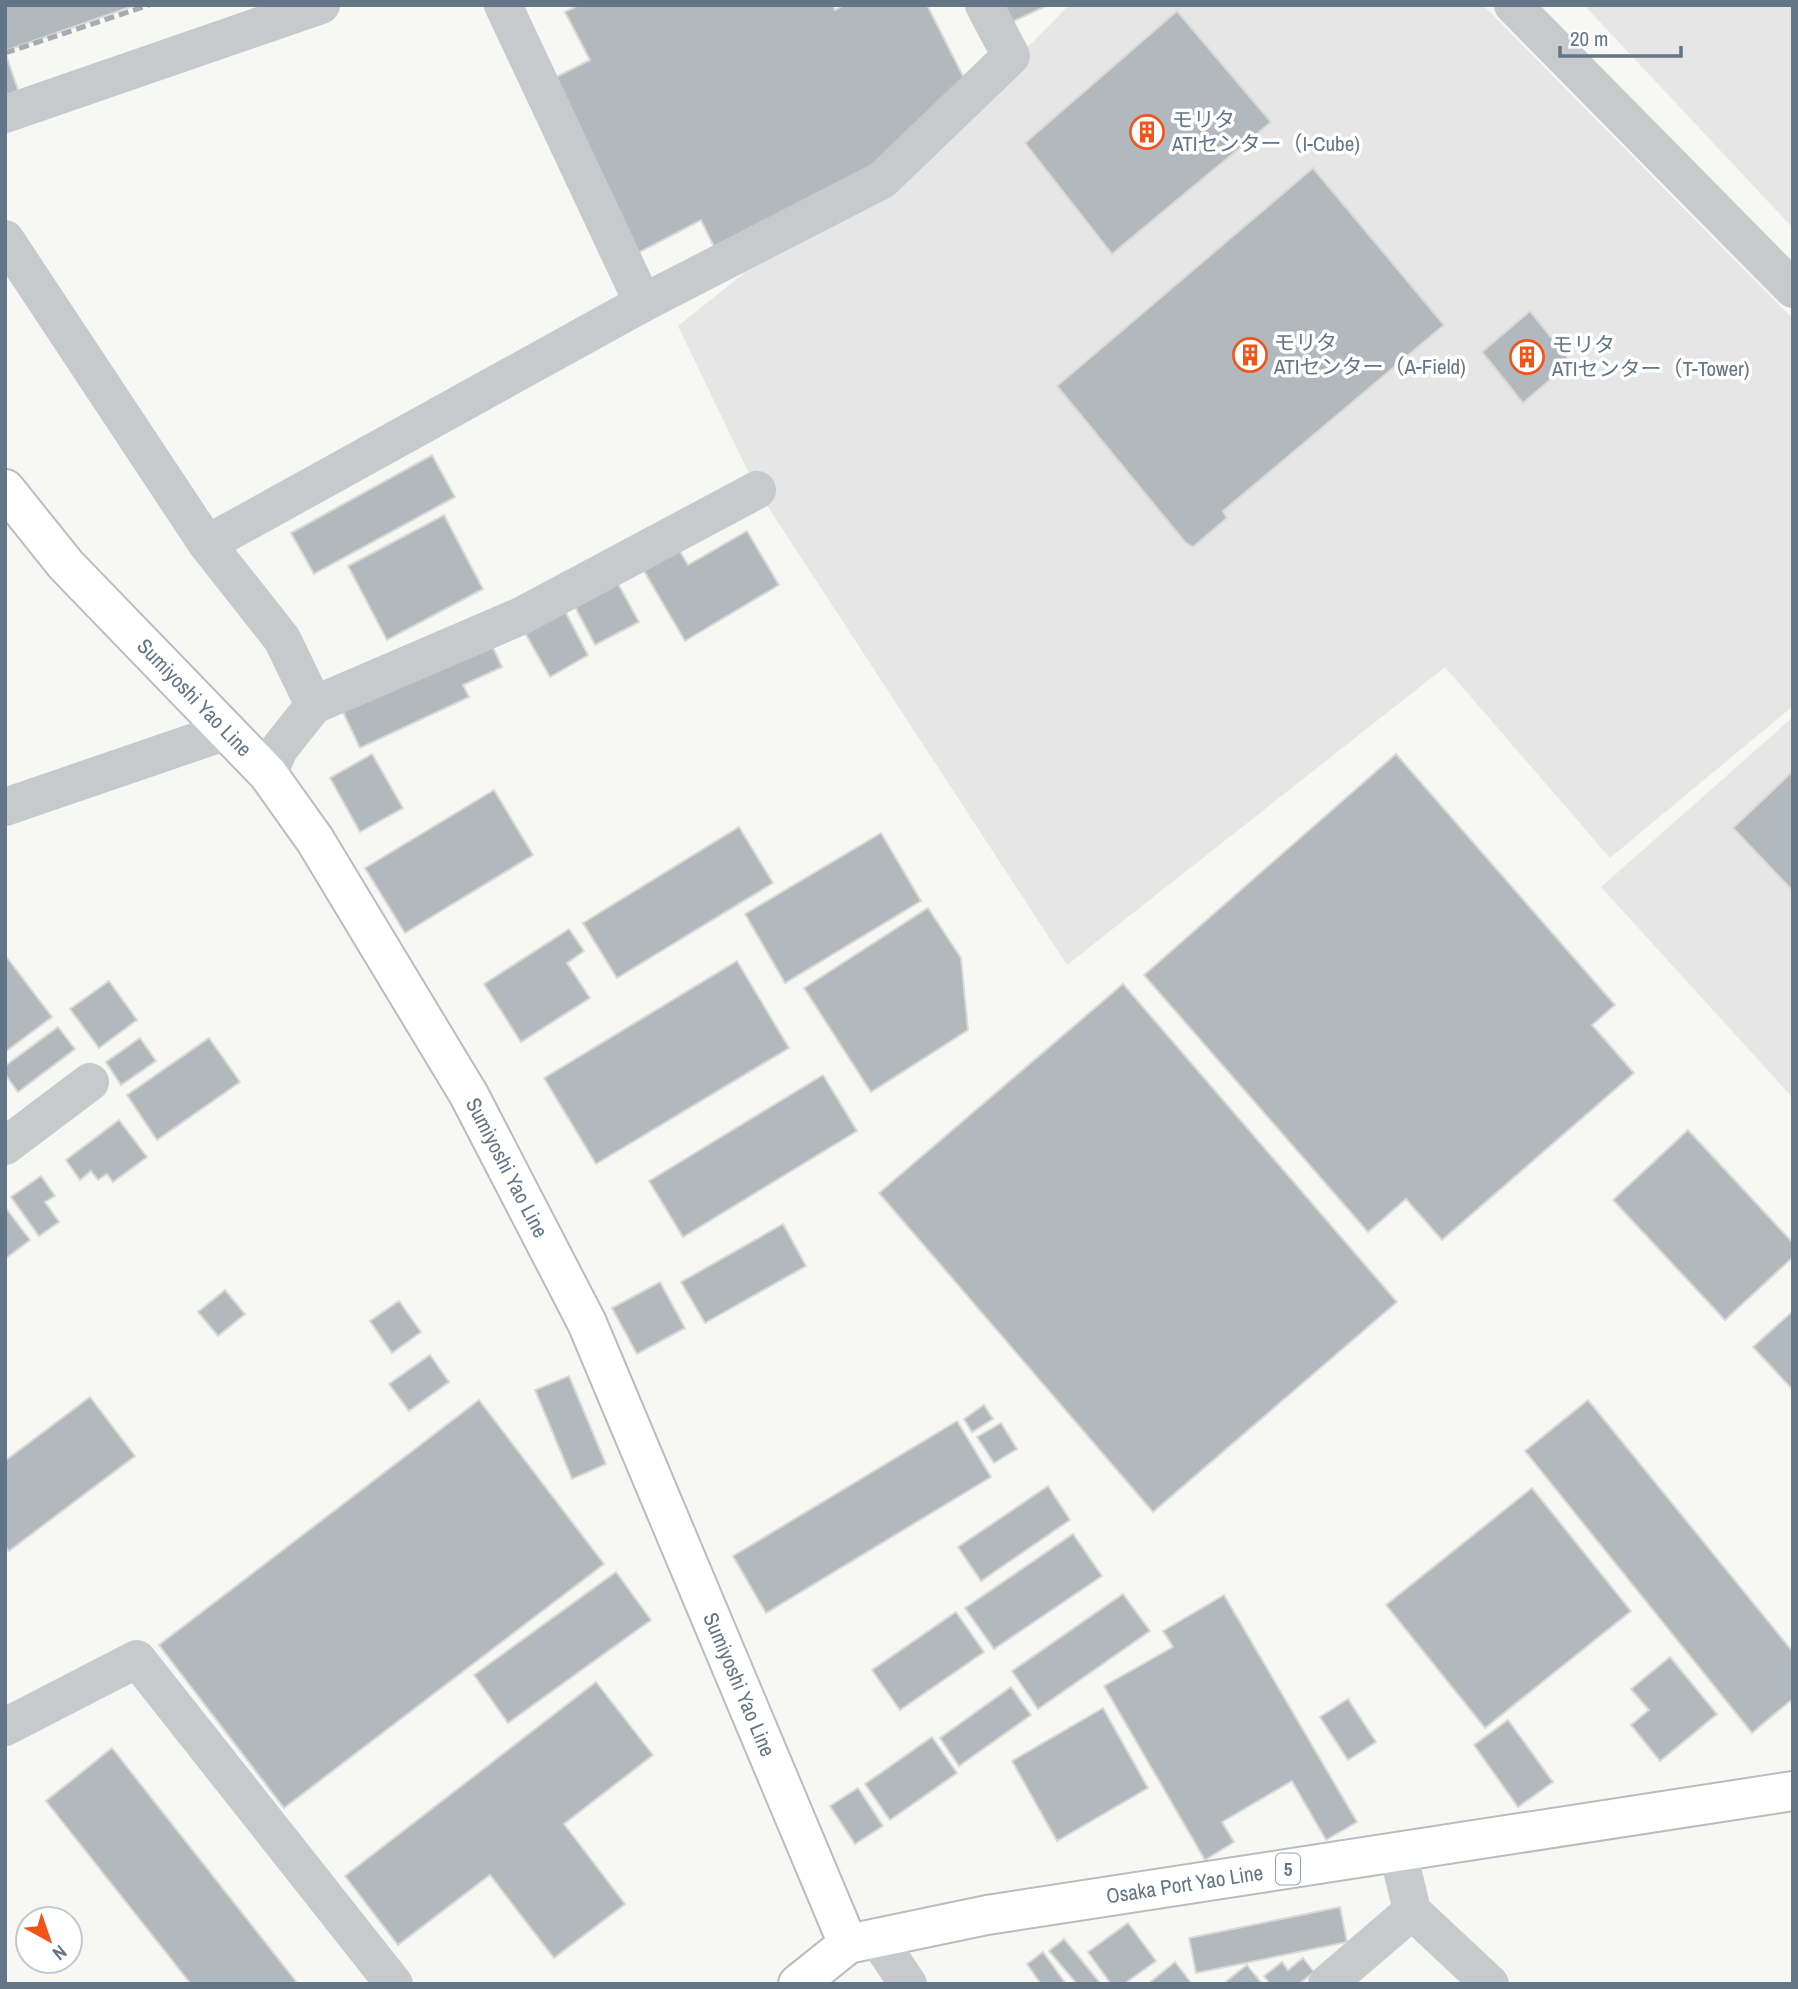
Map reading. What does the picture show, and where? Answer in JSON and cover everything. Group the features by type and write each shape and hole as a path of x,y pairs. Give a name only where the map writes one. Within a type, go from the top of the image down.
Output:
{"main road":[{"name":"Sumiyoshi Yao Line","path":"5,489 66,565 268,774 315,840 469,1095 587,1323 863,1941"},
{"name":"Osaka Port Yao Line","path":"798,1984 863,1941 987,1915 1793,1791"}],"street":[{"path":"5,114 321,5"},
{"path":"503,5 643,303"},
{"path":"207,544 643,303 882,180 1011,56 984,5"},
{"path":"1513,5 1793,289"},
{"path":"5,239 20,281 207,544 282,639 314,705"},
{"path":"268,774 279,749 314,705 521,616 757,490"},
{"path":"5,807 227,731"},
{"path":"5,1146 90,1082"},
{"path":"5,1727 137,1659 394,1984"},
{"path":"1398,1852 1412,1912 1490,1984"},
{"path":"1327,1984 1412,1912"},
{"path":"823,1984 863,1941 908,1984"}],"shaded area":[{"path":"1069,5 1483,5 1793,319 1793,706 1610,858 1445,667 1067,965 757,490 678,326 1032,43"},
{"path":"1584,5 1793,5 1793,228"},
{"path":"1793,717 1793,1098 1601,887"}],"building":[{"path":"5,5 136,5 5,51"},
{"path":"579,5 833,5 835,10 844,5 927,5 964,78 880,172 718,255 701,220 638,253 550,80 590,60 565,12"},
{"path":"1002,5 1048,5 1010,23"},
{"name":"モリタ ATIセンター（I-Cube)","path":"1177,11 1271,122 1112,254 1025,143"},
{"path":"5,52 29,122 5,131"},
{"name":"モリタ ATIセンター（A-Field)","path":"1313,168 1444,325 1223,511 1227,518 1193,547 1185,542 1057,386"},
{"name":"モリタ ATIセンター（T-Tower)","path":"1530,311 1571,362 1523,403 1482,352"},
{"path":"432,455 455,497 314,574 291,533"},
{"path":"444,515 483,589 387,640 348,566"},
{"path":"747,531 779,585 685,641 644,571 679,550 688,565"},
{"path":"615,578 639,622 595,645 572,601"},
{"path":"565,611 588,655 550,677 525,633"},
{"path":"490,641 502,667 463,685 469,697 360,748 342,710"},
{"path":"372,754 403,808 360,832 330,778"},
{"path":"1396,754 1615,1005 1592,1025 1634,1073 1442,1240 1406,1199 1368,1232 1144,975"},
{"path":"1793,771 1793,891 1733,828"},
{"path":"494,790 533,855 405,933 365,868"},
{"path":"739,827 773,883 617,978 583,923"},
{"path":"881,833 921,901 785,983 745,914"},
{"path":"928,908 961,958 968,1030 871,1092 804,988"},
{"path":"569,929 584,951 567,963 590,998 521,1042 484,984"},
{"path":"5,955 52,1017 5,1052"},
{"path":"737,961 789,1048 596,1164 544,1078"},
{"path":"109,981 137,1020 99,1048 70,1009"},
{"path":"1123,984 1397,1302 1153,1512 879,1193"},
{"path":"58,1027 75,1049 18,1092 5,1074 5,1066"},
{"path":"140,1038 156,1061 121,1085 106,1062"},
{"path":"209,1038 240,1082 157,1140 127,1095"},
{"path":"823,1075 857,1131 683,1237 649,1181"},
{"path":"119,1120 147,1157 113,1182 107,1174 98,1180 91,1171 80,1180 66,1160"},
{"path":"1688,1130 1793,1243 1793,1257 1725,1320 1613,1200"},
{"path":"41,1176 55,1196 45,1202 59,1222 39,1236 11,1197"},
{"path":"5,1207 30,1240 5,1259"},
{"path":"783,1224 806,1266 705,1323 681,1282"},
{"path":"660,1282 685,1328 637,1354 612,1308"},
{"path":"225,1290 245,1314 218,1336 198,1312"},
{"path":"399,1301 421,1332 392,1353 370,1321"},
{"path":"1793,1311 1793,1390 1753,1347"},
{"path":"430,1355 449,1382 409,1411 389,1384"},
{"path":"569,1376 606,1464 572,1479 535,1390"},
{"path":"90,1397 135,1456 9,1551 5,1546 5,1461"},
{"path":"479,1400 604,1564 284,1808 159,1645"},
{"path":"1588,1400 1793,1652 1793,1704 1790,1701 1752,1733 1525,1451"},
{"path":"984,1405 993,1419 972,1432 964,1419"},
{"path":"957,1421 991,1477 766,1613 733,1556"},
{"path":"1001,1423 1017,1449 994,1463 977,1437"},
{"path":"1048,1486 1070,1520 981,1581 958,1547"},
{"path":"1532,1488 1631,1611 1485,1728 1386,1605"},
{"path":"1073,1534 1102,1576 994,1649 965,1608"},
{"path":"616,1572 651,1620 508,1723 474,1675"},
{"path":"1123,1594 1150,1631 1038,1709 1012,1671"},
{"path":"1224,1595 1357,1822 1326,1840 1292,1781 1222,1822 1234,1842 1205,1860 1104,1686 1173,1647 1163,1631"},
{"path":"956,1612 984,1652 900,1710 872,1670"},
{"path":"1670,1657 1717,1714 1660,1761 1631,1725 1649,1710 1631,1689"},
{"path":"596,1682 653,1755 564,1824 625,1904 554,1958 490,1875 398,1945 345,1876"},
{"path":"1011,1687 1031,1715 959,1766 940,1738"},
{"path":"1348,1699 1376,1742 1348,1760 1320,1717"},
{"path":"1103,1708 1148,1788 1057,1841 1012,1761"},
{"path":"1508,1720 1553,1782 1518,1807 1474,1745"},
{"path":"932,1737 957,1773 890,1820 865,1784"},
{"path":"112,1748 298,1984 191,1984 46,1801"},
{"path":"858,1788 883,1826 855,1844 830,1806"},
{"path":"1340,1907 1347,1942 1196,1973 1189,1938"},
{"path":"1128,1923 1156,1961 1124,1984 1111,1984 1088,1952"},
{"path":"1064,1939 1101,1984 1077,1984 1049,1951"},
{"path":"1043,1952 1066,1984 1041,1984 1027,1964"},
{"path":"1303,1958 1314,1972 1299,1984 1270,1984 1264,1976 1282,1962 1288,1970"},
{"path":"1175,1962 1192,1984 1148,1984"},
{"path":"1247,1965 1262,1984 1223,1984"}],"railway":[{"path":"5,53 149,5"}],"place":[{"name":"モリタ ATIセンター（I-Cube)","path":"1147,132"},
{"name":"モリタ ATIセンター（A-Field)","path":"1250,355"},
{"name":"モリタ ATIセンター（T-Tower)","path":"1527,357"}]}
